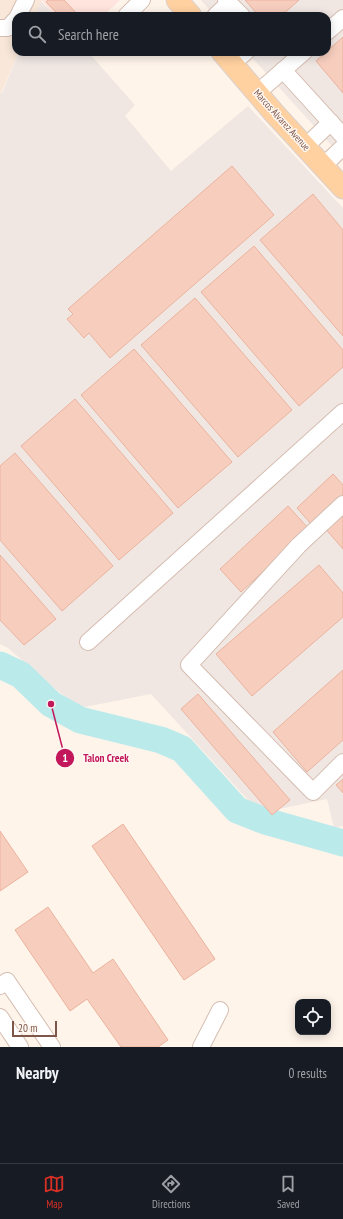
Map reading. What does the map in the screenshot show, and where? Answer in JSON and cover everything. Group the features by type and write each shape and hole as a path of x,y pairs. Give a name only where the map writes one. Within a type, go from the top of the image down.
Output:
{"main road":[{"path":"177,0 188,12"},
{"name":"Marcos Alvarez Avenue","path":"233,56 257,93 343,188"}],"street":[{"path":"20,12 26,0"},
{"path":"130,12 142,0"},
{"path":"219,12 228,2 238,12"},
{"path":"331,28 343,18"},
{"path":"0,28 8,28 12,24"},
{"path":"257,93 299,56"},
{"path":"283,70 343,136"},
{"path":"305,146 331,122"},
{"path":"323,166 343,147"},
{"path":"88,642 343,412"},
{"path":"343,504 299,545 189,665 313,792 343,762"},
{"path":"0,986 7,981 52,1047"},
{"path":"201,1047 220,1010"},
{"path":"0,1017 20,1047"}],"shaded area":[{"path":"0,0 42,0 37,12 12,12 12,56 17,56 0,93"},
{"path":"42,0 120,0 107,12 52,12"},
{"path":"201,0 343,0 343,158 251,56 331,56 331,12 212,12"},
{"path":"41,1 51,12 37,12"},
{"path":"17,56 92,56 135,105 125,116 171,171 248,106 343,208 343,826 334,828 327,799 260,813 151,694 80,708 8,648 0,644 0,93 2,93"}],"building":[{"path":"48,0 64,0 75,12 56,12 46,2"},
{"path":"245,0 299,0 286,12 256,12"},
{"path":"343,37 343,93 316,61 322,56 331,56 331,48"},
{"path":"232,166 274,215 110,358 89,333 84,338 67,319 73,314 68,309"},
{"path":"313,194 343,230 343,336 260,240"},
{"path":"254,246 343,350 343,367 299,406 201,292"},
{"path":"195,298 292,410 238,457 141,345"},
{"path":"134,349 232,462 178,508 81,395"},
{"path":"75,399 173,513 119,560 21,446"},
{"path":"15,453 113,566 62,611 0,540 0,466"},
{"path":"333,474 343,485 343,497 312,525 297,508"},
{"path":"288,506 309,529 241,592 220,569"},
{"path":"343,508 343,549 323,526"},
{"path":"0,555 56,619 24,645 0,620"},
{"path":"319,565 343,593 343,617 252,696 216,654"},
{"path":"343,670 343,740 307,772 273,732"},
{"path":"198,694 290,800 272,815 181,709"},
{"path":"343,779 343,793 336,785"},
{"path":"123,824 215,959 184,980 92,846"},
{"path":"0,831 28,872 0,891"},
{"path":"48,907 93,973 113,959 168,1040 158,1047 121,1047 87,999 70,1011 15,930"}],"waterway":[{"path":"0,665 21,675 51,704 80,720 161,740 182,749 237,810 265,821 343,843"}],"place":[{"name":"Talon Creek","path":"51,704"}]}
